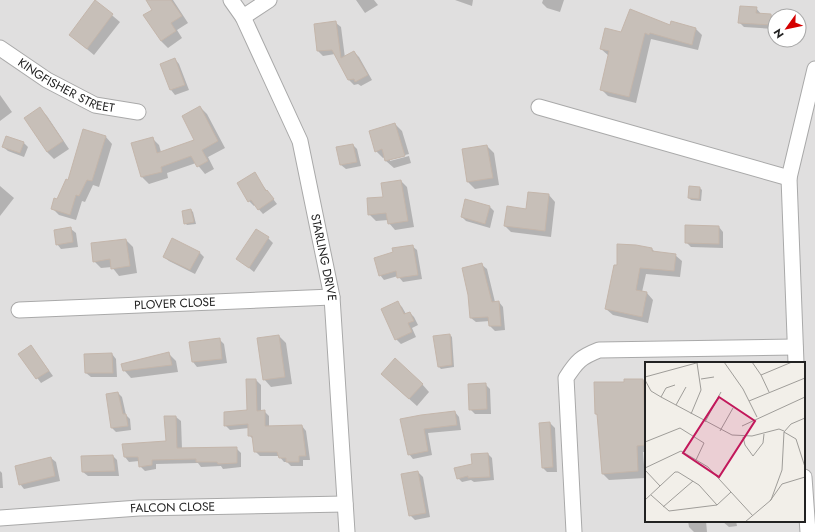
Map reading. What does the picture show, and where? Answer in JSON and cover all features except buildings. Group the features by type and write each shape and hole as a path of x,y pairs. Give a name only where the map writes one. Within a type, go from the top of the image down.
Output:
{"street":[{"name":"STARLING DRIVE","path":"231,0 243,17 300,141 332,297 347,532"},
{"path":"243,17 269,0"},
{"name":"KINGFISHER STREET","path":"0,48 47,80 95,105 138,112"},
{"path":"796,362 789,178 815,69"},
{"path":"539,107 789,178"},
{"name":"PLOVER CLOSE","path":"19,310 332,297"},
{"path":"574,532 566,378 575,364 584,356 599,350 795,347"},
{"path":"805,491 808,532"},
{"name":"FALCON CLOSE","path":"0,518 139,508 345,504"}],"shaded area":[{"path":"0,0 815,0 815,532 0,532"}]}
